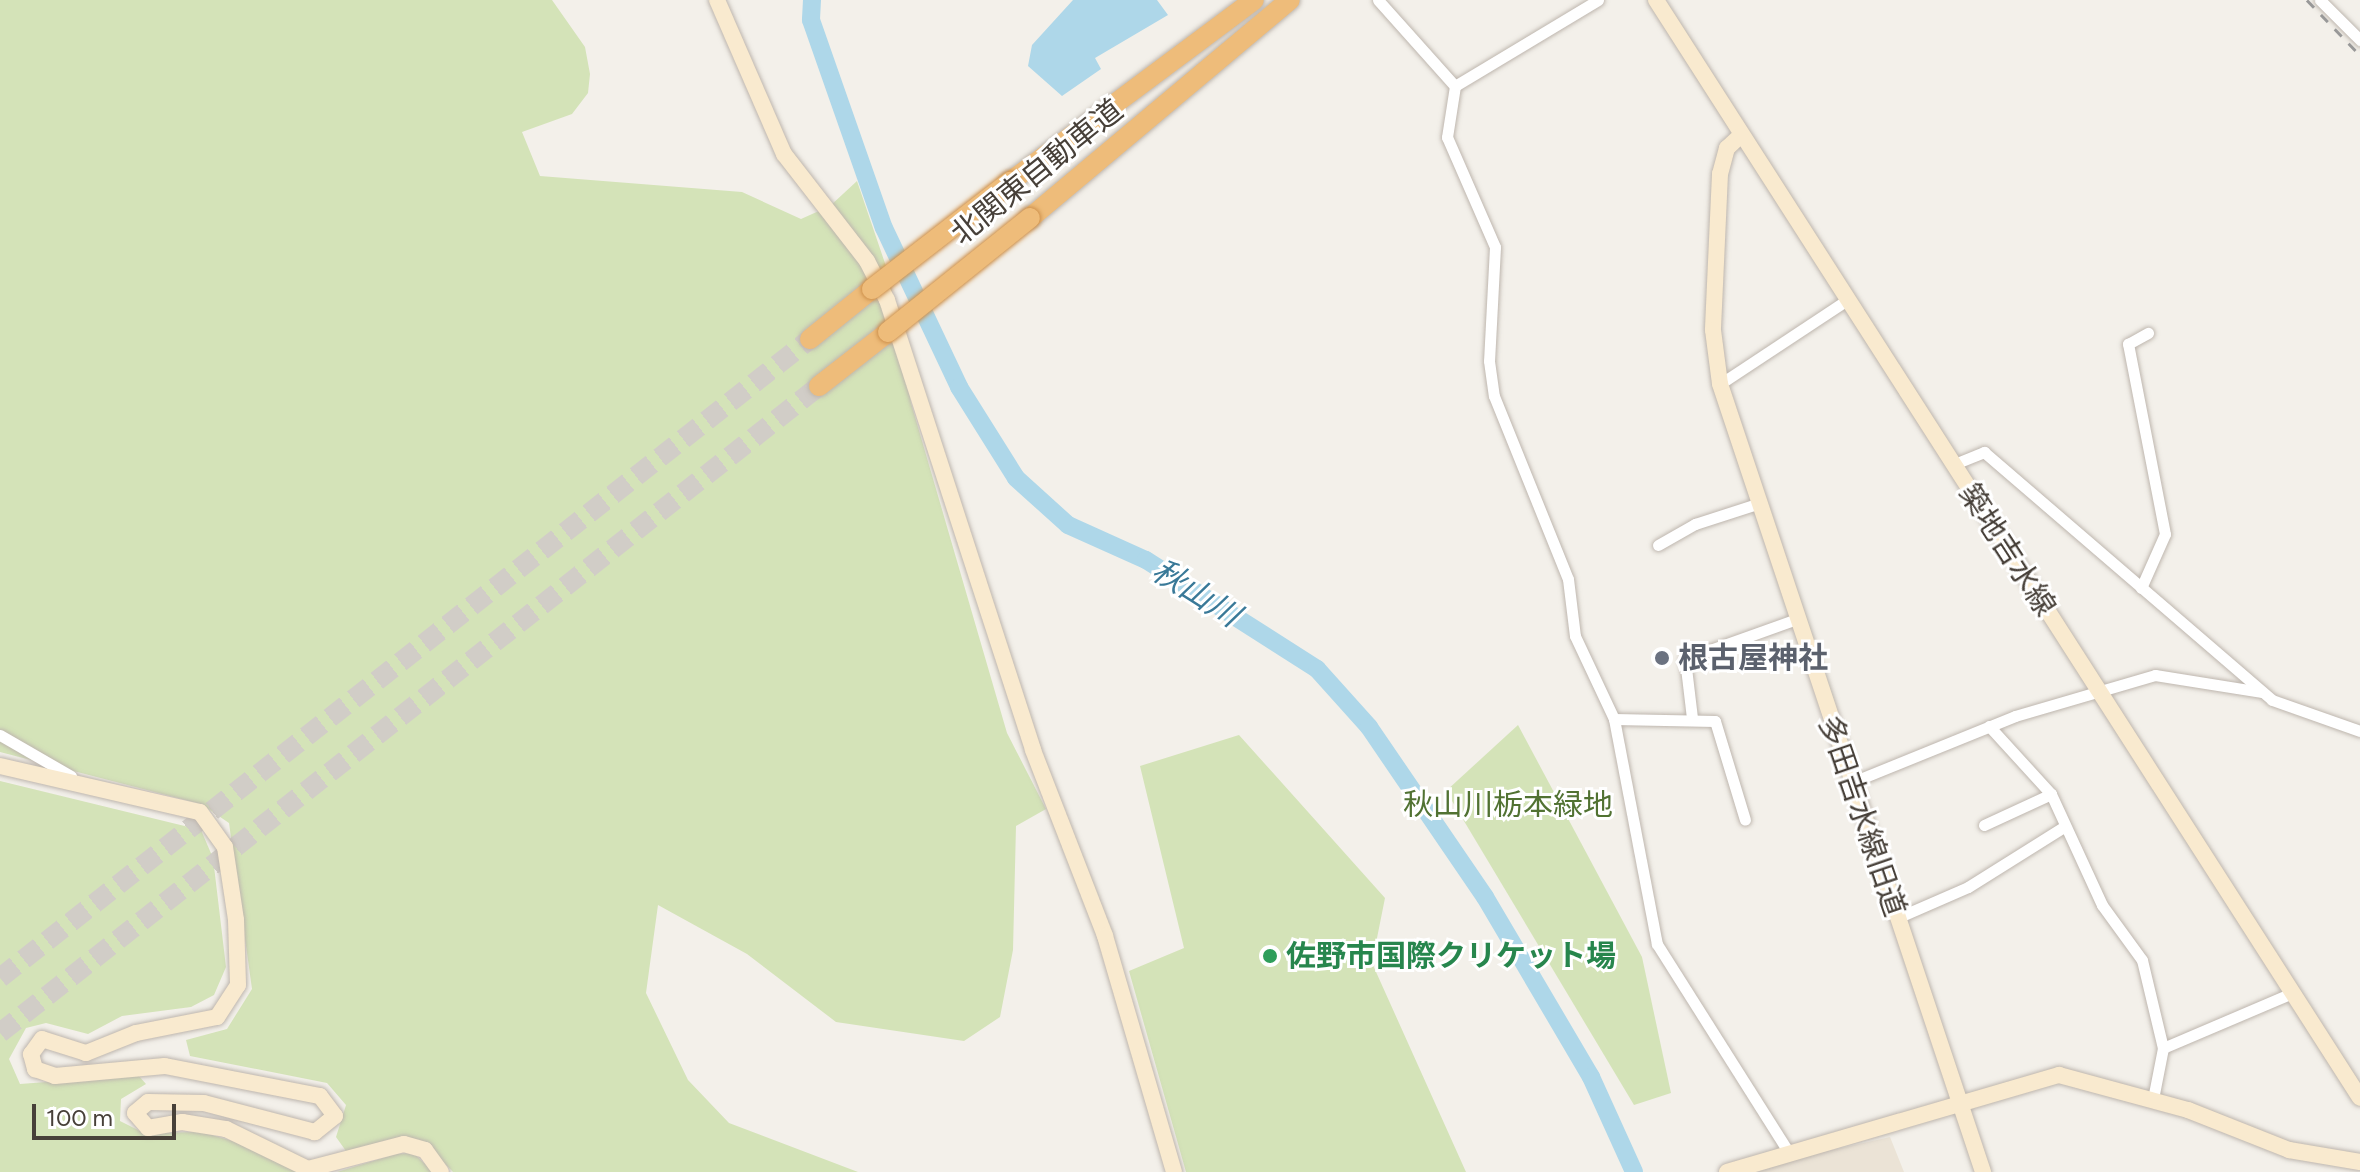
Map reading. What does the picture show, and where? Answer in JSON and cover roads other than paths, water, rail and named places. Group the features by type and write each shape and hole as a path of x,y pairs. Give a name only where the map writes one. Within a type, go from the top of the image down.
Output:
{"highway":[{"name":"北関東自動車道","path":"810,339 1010,182 1254,0"},
{"name":"北関東自動車道","path":"819,386 1030,218 1290,0"}],"main road":[{"path":"717,0 784,154 867,261 887,300 1033,750 1105,936 1174,1172"},
{"name":"築地吉水線","path":"1656,0 1740,136 2360,1098"},
{"name":"多田吉水線旧道","path":"1740,136 1727,148 1720,174 1713,330 1720,384 1794,620 1983,1172"},
{"path":"0,766 119,796 200,812 218,829 236,920 238,985 217,1017 191,1027 136,1033 86,1053 42,1039 31,1054 35,1069 55,1076 165,1066 320,1096 335,1116 315,1132 204,1103 148,1102 135,1113 148,1128 182,1122 226,1129 308,1169 404,1144 425,1150 441,1172"},
{"path":"1727,1172 1788,1151 1961,1105 2059,1075 2153,1099 2289,1150 2360,1162"}],"street":[{"path":"1378,0 1455,86"},
{"path":"1598,0 1455,86 1444,120 1450,149 1495,247 1489,361 1494,396 1568,579 1575,636 1614,719 1657,944 1788,1151"},
{"path":"2320,0 2360,40"},
{"path":"1720,384 1847,300"},
{"path":"2141,588 2165,534 2128,344 2148,333"},
{"path":"1952,465 1984,452 2262,692 2292,711 2360,731"},
{"path":"1658,545 1695,524 1757,504"},
{"path":"1692,718 1685,659 1794,620"},
{"path":"1850,783 1989,726 2096,689 2155,675 2262,692"},
{"path":"1614,719 1692,718 1715,721 1745,820"},
{"path":"1989,726 2051,794 2062,828 2113,925 2142,960 2163,1048 2153,1099"},
{"path":"0,735 36,761 119,796"},
{"path":"1984,825 2051,794"},
{"path":"1897,918 1968,887 2062,828"},
{"path":"2163,1048 2292,993"}],"water":[{"path":"1073,0 1157,0 1168,15 1095,58 1101,69 1062,96 1028,66 1032,45"}],"waterway":[{"name":"秋山川","path":"812,0 811,20 884,228 959,387 1016,478 1068,525 1146,560 1317,669 1369,727 1485,897 1591,1077 1634,1172"}],"tunnel":[{"path":"0,978 810,339"},
{"path":"0,1033 819,386"}],"railway":[{"path":"2307,0 2360,55"}],"place":[{"name":"根古屋神社","path":"1662,658"},
{"name":"佐野市国際クリケット場","path":"1270,956"}],"park label":[{"name":"秋山川栃本緑地","path":"1508,805"}]}
